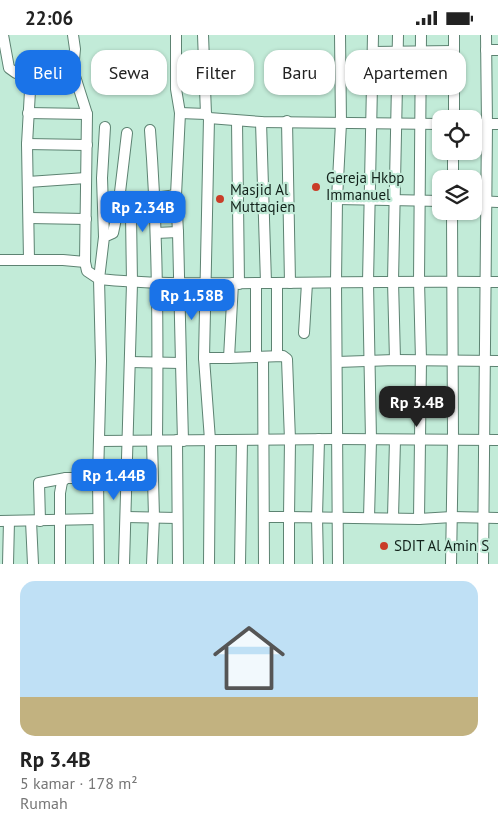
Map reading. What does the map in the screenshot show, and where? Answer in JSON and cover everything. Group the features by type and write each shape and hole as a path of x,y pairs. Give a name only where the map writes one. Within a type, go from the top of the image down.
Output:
{"street":[{"path":"3,35 9,68 15,72"},
{"path":"64,35 73,35 75,50"},
{"path":"176,35 176,89 180,113 176,195 181,363 177,518 178,564"},
{"path":"203,35 207,116 204,358 210,440 209,564"},
{"path":"338,564 336,283 337,199 341,123 340,35"},
{"path":"373,50 374,35"},
{"path":"397,50 398,35"},
{"path":"421,35 421,50"},
{"path":"454,35 454,50"},
{"path":"483,564 484,282 487,124 486,35"},
{"path":"486,51 498,50"},
{"path":"29,95 27,144 30,218 29,259"},
{"path":"81,95 87,114 85,262 87,271 99,279 132,283 179,284 393,281 498,282"},
{"path":"369,518 371,440 368,282 372,95"},
{"path":"395,360 393,281 397,95"},
{"path":"420,519 421,360 419,281 421,95"},
{"path":"454,95 454,110"},
{"path":"28,113 87,114"},
{"path":"180,113 237,121 261,122 432,123"},
{"path":"229,358 236,284 237,121"},
{"path":"287,121 290,283"},
{"path":"261,122 266,283 277,356"},
{"path":"482,124 498,124"},
{"path":"99,564 98,478 101,361 99,279 104,237 102,196 105,127"},
{"path":"150,130 156,198 158,364 152,564"},
{"path":"104,237 113,233 115,225 127,133"},
{"path":"27,144 87,145"},
{"path":"28,182 86,178"},
{"path":"156,198 176,195"},
{"path":"337,199 432,201"},
{"path":"485,201 498,202"},
{"path":"124,564 132,283 131,214 133,206"},
{"path":"30,218 86,219"},
{"path":"451,564 453,440 452,220"},
{"path":"156,233 178,232"},
{"path":"0,260 29,259 85,262"},
{"path":"264,564 264,440 259,357 266,283"},
{"path":"304,333 306,283"},
{"path":"204,358 283,356 287,359 290,440 289,564"},
{"path":"337,362 395,360 498,361"},
{"path":"130,362 181,363"},
{"path":"318,564 317,517 320,439"},
{"path":"240,564 242,440"},
{"path":"393,517 395,440"},
{"path":"99,441 498,440"},
{"path":"33,564 39,483 66,478 98,478"},
{"path":"60,564 60,493 62,482 66,478"},
{"path":"126,517 177,518"},
{"path":"264,517 498,518"},
{"path":"8,564 4,521 98,519"}],"place":[{"name":"Gereja Hkbp Immanuel","path":"316,187"},
{"name":"Masjid Al Muttaqien","path":"220,199"},
{"name":"SDIT Al Amin S","path":"384,546"}]}
